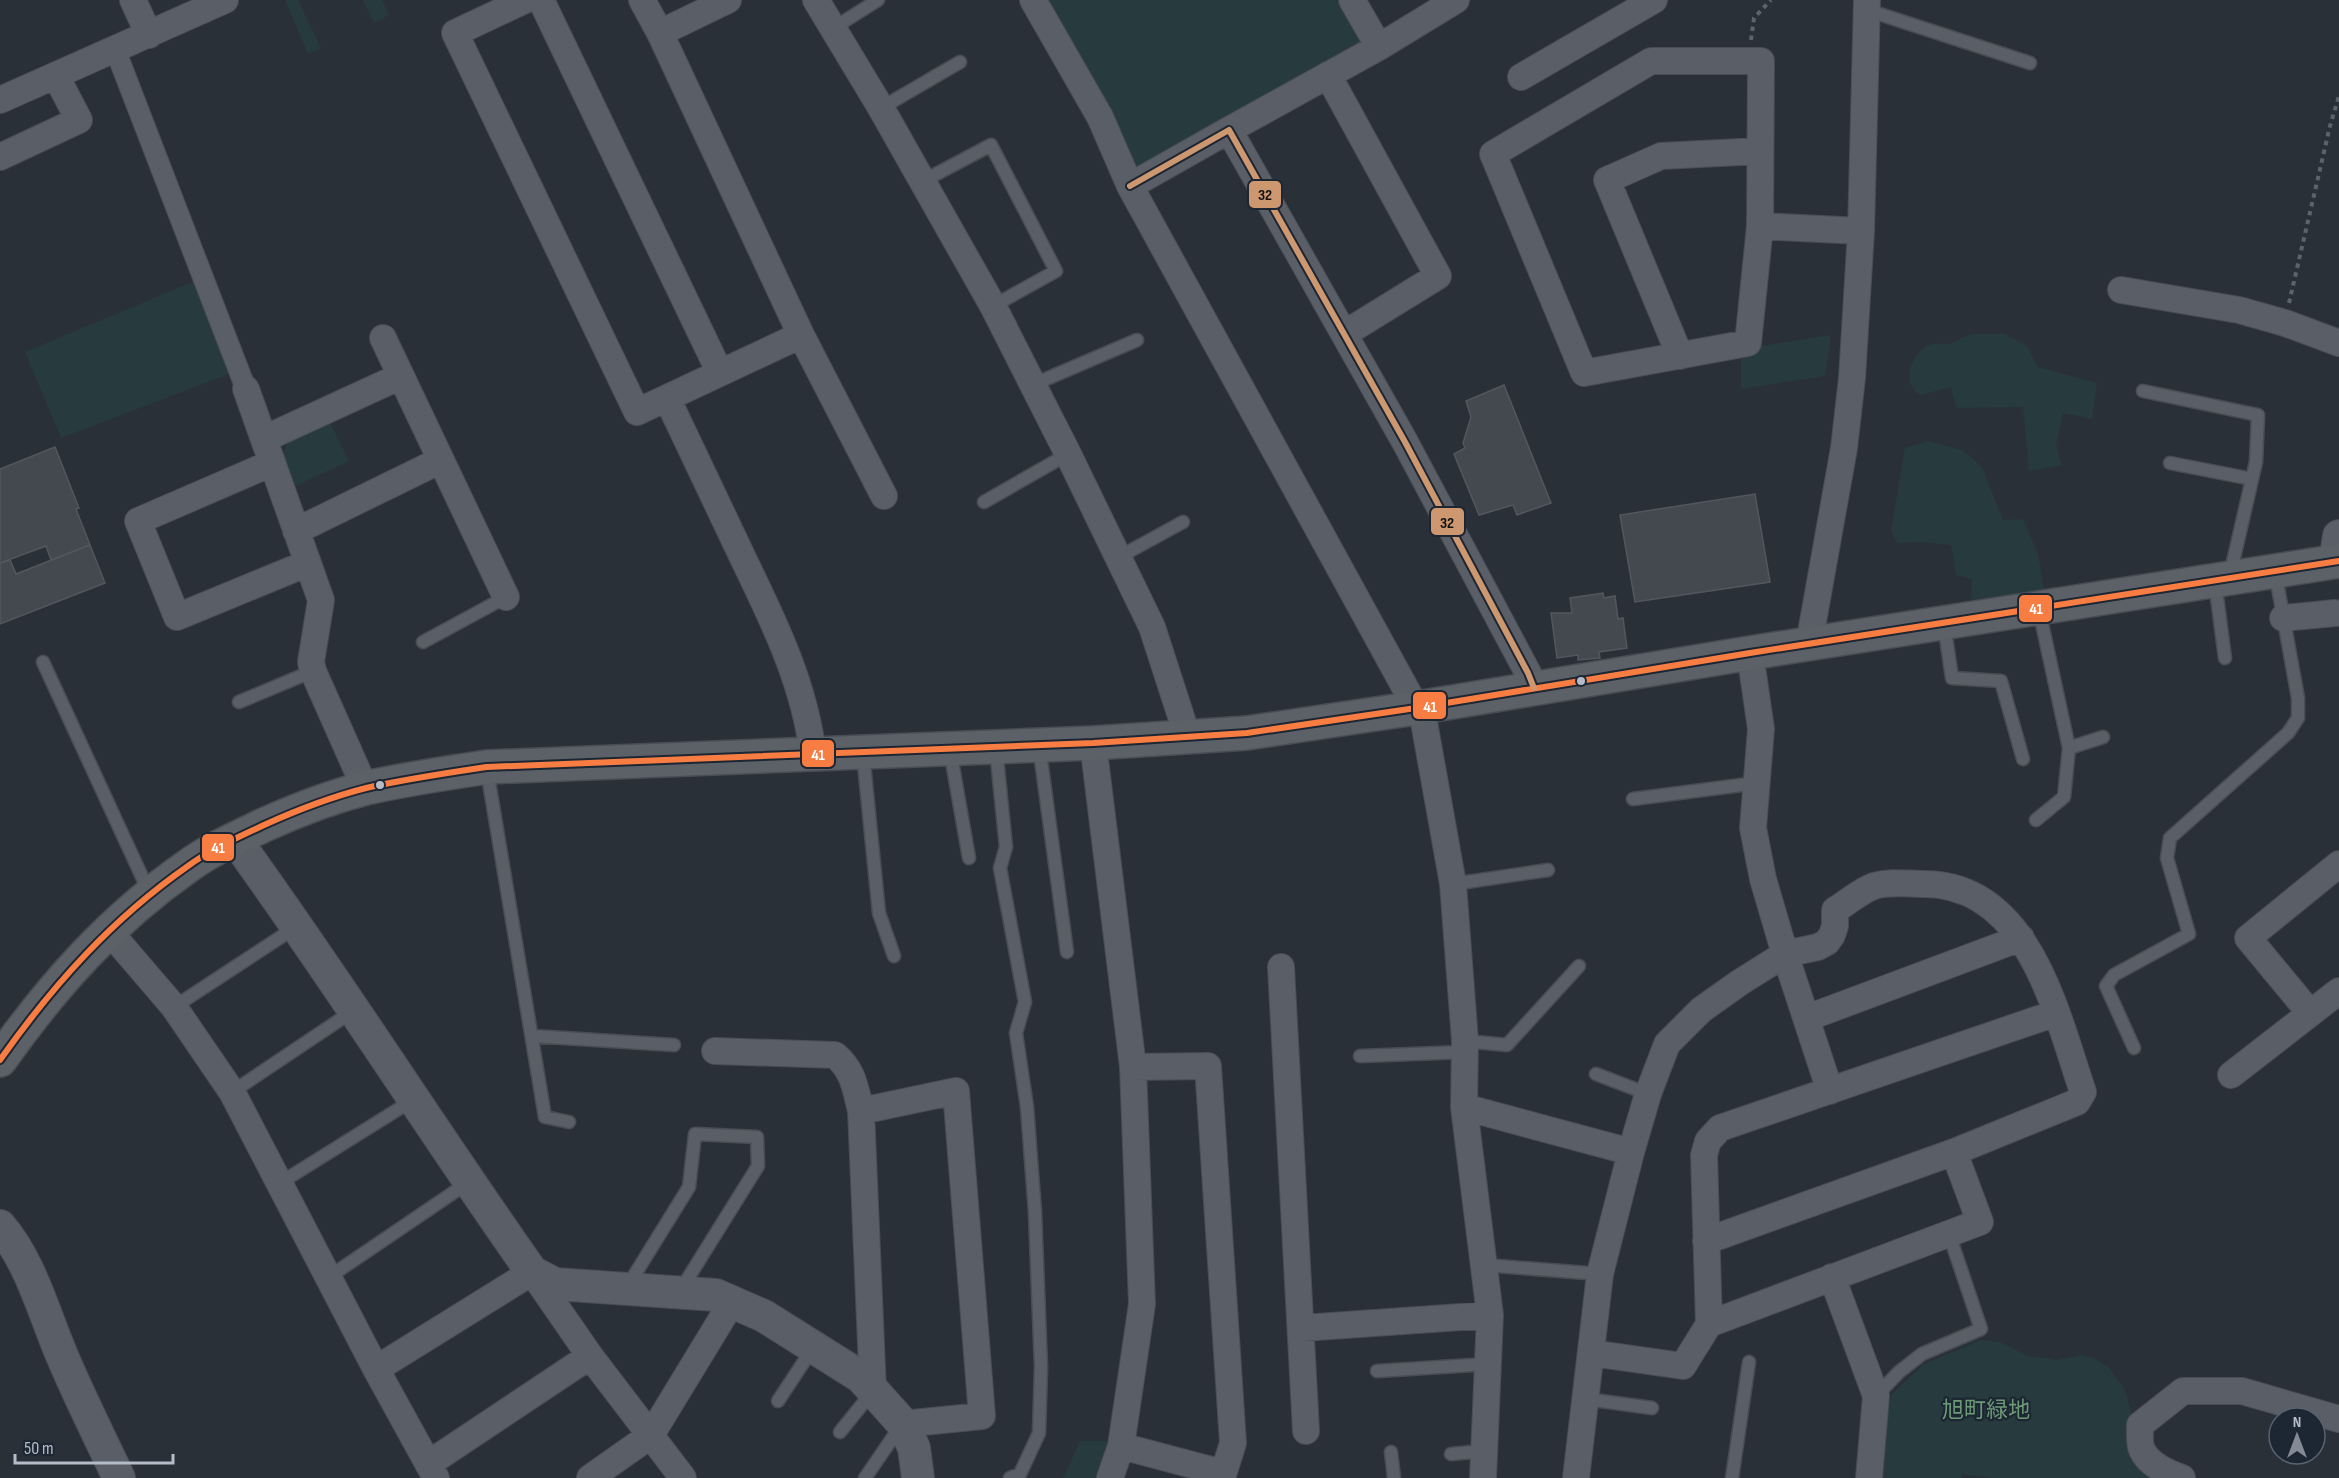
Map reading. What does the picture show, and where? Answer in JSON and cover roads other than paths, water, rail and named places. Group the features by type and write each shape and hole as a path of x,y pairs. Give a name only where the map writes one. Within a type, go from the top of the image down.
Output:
{"main road":[{"path":"0,1060 68,972 108,930 190,864 235,839 300,809 365,788 435,774 487,767 1039,746 1247,733 2222,579 2275,570 2338,553"}],"street":[{"path":"133,0 149,35"},
{"path":"0,100 225,0"},
{"path":"525,0 456,33 638,412 801,335"},
{"path":"541,0 720,373"},
{"path":"642,0 660,33 801,335 884,496"},
{"path":"660,33 728,0"},
{"path":"816,0 881,108 993,306 1068,454 1152,627 1188,738"},
{"path":"1033,0 1100,117 1130,186 1424,722 1453,884 1465,1047 1464,1107 1490,1315 1483,1478"},
{"path":"1352,0 1379,47"},
{"path":"1130,186 1379,47 1456,0"},
{"path":"1521,77 1654,0"},
{"path":"1809,644 1844,448 1852,378 1861,231 1867,5"},
{"path":"116,49 246,389 321,600 311,662 313,671 365,788"},
{"path":"1651,61 1761,61 1760,151 1760,226 1748,343 1584,373 1493,154 1651,61"},
{"path":"1328,75 1438,276 1344,334"},
{"path":"0,157 79,120 56,76"},
{"path":"1229,130 1410,453 1534,688"},
{"path":"1680,356 1608,180 1661,156 1760,151"},
{"path":"1760,226 1861,231"},
{"path":"2121,290 2239,310 2285,323 2339,343"},
{"path":"383,339 506,597"},
{"path":"264,439 401,376"},
{"path":"667,398 768,609 795,674 810,728 813,754"},
{"path":"296,531 441,460"},
{"path":"272,463 138,521 177,617 308,563"},
{"path":"2283,618 2335,613"},
{"path":"1750,653 1761,729 1753,828 1763,879 1830,1091"},
{"path":"1094,743 1133,1067 1142,1304 1121,1446 1110,1478"},
{"path":"235,839 298,926 413,1100 590,1356 682,1478"},
{"path":"2310,1013 2248,938 2339,864"},
{"path":"1576,1478 1600,1274 1631,1152 1648,1094 1667,1044 1701,1010 1785,954 1818,947 1827,942 1835,926 1835,910 1873,887 1890,884 1952,886 1971,893 1989,904 2021,938 2035,960 2084,1092 2078,1102 1954,1152 1706,1241"},
{"path":"108,930 174,1007 232,1092 376,1369 432,1471 590,1356"},
{"path":"1806,1018 2021,938"},
{"path":"1281,967 1306,1431"},
{"path":"2231,1075 2339,991"},
{"path":"1591,1353 1683,1366 1709,1324 1704,1155 1708,1141 1720,1128 2056,1012"},
{"path":"715,1051 835,1055 846,1065 854,1083 861,1111 873,1391"},
{"path":"1121,1446 1222,1475 1233,1443 1208,1066 1133,1067"},
{"path":"861,1111 956,1091 982,1416 903,1424"},
{"path":"1464,1107 1631,1152"},
{"path":"1709,1324 1980,1222 1954,1152"},
{"path":"0,1226 11,1239 34,1286 63,1359 119,1478"},
{"path":"532,1272 555,1284 716,1295 764,1316 861,1377 903,1424 914,1448 918,1478"},
{"path":"376,1369 532,1272"},
{"path":"1832,1277 1876,1396 1869,1478"},
{"path":"590,1478 651,1434 732,1302"},
{"path":"1302,1328 1490,1315"},
{"path":"2182,1478 2166,1472 2150,1460 2142,1449 2140,1425 2183,1390 2241,1390 2339,1419"}],"lane":[{"path":"832,29 878,0"},
{"path":"1867,5 2030,63"},
{"path":"881,108 960,62"},
{"path":"923,181 991,145 1056,271 993,306"},
{"path":"1032,384 1137,340"},
{"path":"2143,392 2258,415 2256,462 2222,579 2225,658"},
{"path":"984,502 1068,454"},
{"path":"2170,463 2252,479"},
{"path":"1119,557 1183,522"},
{"path":"2134,1048 2106,986 2114,975 2189,934 2167,858 2170,838 2288,733 2298,718 2298,698 2275,570"},
{"path":"423,642 506,597"},
{"path":"2036,820 2064,797 2069,748 2038,608"},
{"path":"1944,623 1952,678 2001,681 2023,759"},
{"path":"43,662 150,894"},
{"path":"239,702 313,671"},
{"path":"2069,748 2103,737"},
{"path":"1039,746 1067,952"},
{"path":"996,747 1006,847 1000,868 1025,1002 1016,1033 1027,1107 1035,1212 1041,1367 1040,1433 1020,1474 1010,1478"},
{"path":"950,749 969,858"},
{"path":"863,753 879,913 894,956"},
{"path":"487,767 545,1117 570,1122"},
{"path":"1633,800 1757,783"},
{"path":"1453,884 1548,870"},
{"path":"174,1007 298,926"},
{"path":"1360,1056 1507,1045 1579,966"},
{"path":"232,1092 353,1011"},
{"path":"532,1036 674,1045"},
{"path":"1596,1074 1648,1094"},
{"path":"280,1183 413,1100"},
{"path":"626,1288 689,1187 695,1134 757,1137 758,1166 680,1292"},
{"path":"329,1277 469,1182"},
{"path":"1876,1396 1899,1372 1922,1354 1980,1329 1949,1234"},
{"path":"1484,1265 1600,1274"},
{"path":"778,1401 813,1348"},
{"path":"1732,1478 1749,1362"},
{"path":"1377,1371 1489,1364"},
{"path":"840,1432 873,1391"},
{"path":"1586,1399 1652,1408"},
{"path":"865,1478 903,1424"},
{"path":"1451,1454 1484,1451"},
{"path":"1391,1452 1394,1478"}],"park label":[{"name":"旭町緑地","path":"1986,1410"}]}
